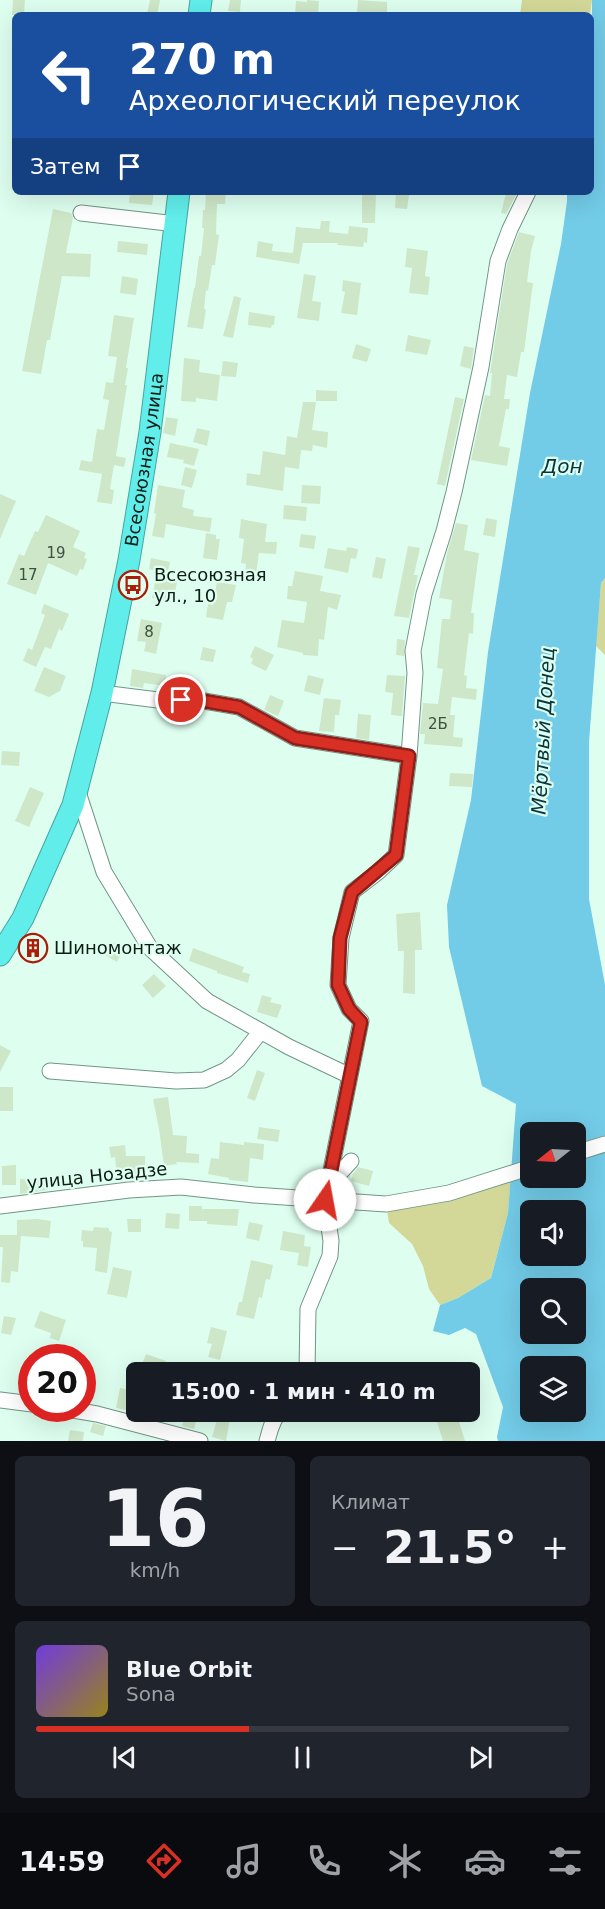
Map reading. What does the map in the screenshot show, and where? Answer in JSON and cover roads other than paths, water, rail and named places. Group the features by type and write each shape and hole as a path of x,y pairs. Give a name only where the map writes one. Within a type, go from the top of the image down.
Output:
{"highway":[{"name":"Всесоюзная улица","path":"0,955 23,918 73,805 102,693 129,560 150,432 179,195"}],"street":[{"path":"308,1362 308,1309 330,1256 331,1241 326,1193 361,1022 349,1009 338,985 340,938 352,892 396,855 409,756 416,673 413,651 424,594 454,492 481,367 498,261 527,195"},
{"path":"81,213 176,224"},
{"path":"102,693 158,700 204,701 239,707 295,738 409,756"},
{"path":"77,789 104,872 150,948 207,1001 289,1047 350,1076"},
{"path":"50,1071 176,1081 204,1080 226,1070 238,1060 261,1031"},
{"path":"586,1150 605,1143"},
{"path":"326,1193 351,1161"},
{"name":"улица Нозадзе","path":"0,1206 129,1190 181,1187 254,1195 326,1193 386,1204 449,1193 520,1170"},
{"path":"0,1400 18,1402"},
{"path":"96,1414 200,1441"},
{"path":"267,1441 273,1422"}],"water":[{"path":"592,0 605,0 605,578 601,583 589,742 589,899 605,985 605,1441 498,1441 503,1407 476,1334 465,1328 449,1335 433,1331 440,1305 458,1298 491,1278 508,1213 516,1104 482,1086 449,947 447,905 471,800 488,652 530,393 561,244 567,195 594,195 594,12 592,12"}],"place":[{"name":"Всесоюзная ул., 10","path":"133,585"},
{"name":"Шиномонтаж","path":"33,948"}],"water label":[{"name":"Дон","path":"562,466"},
{"name":"Мёртвый Донец","path":"543,731"}]}
